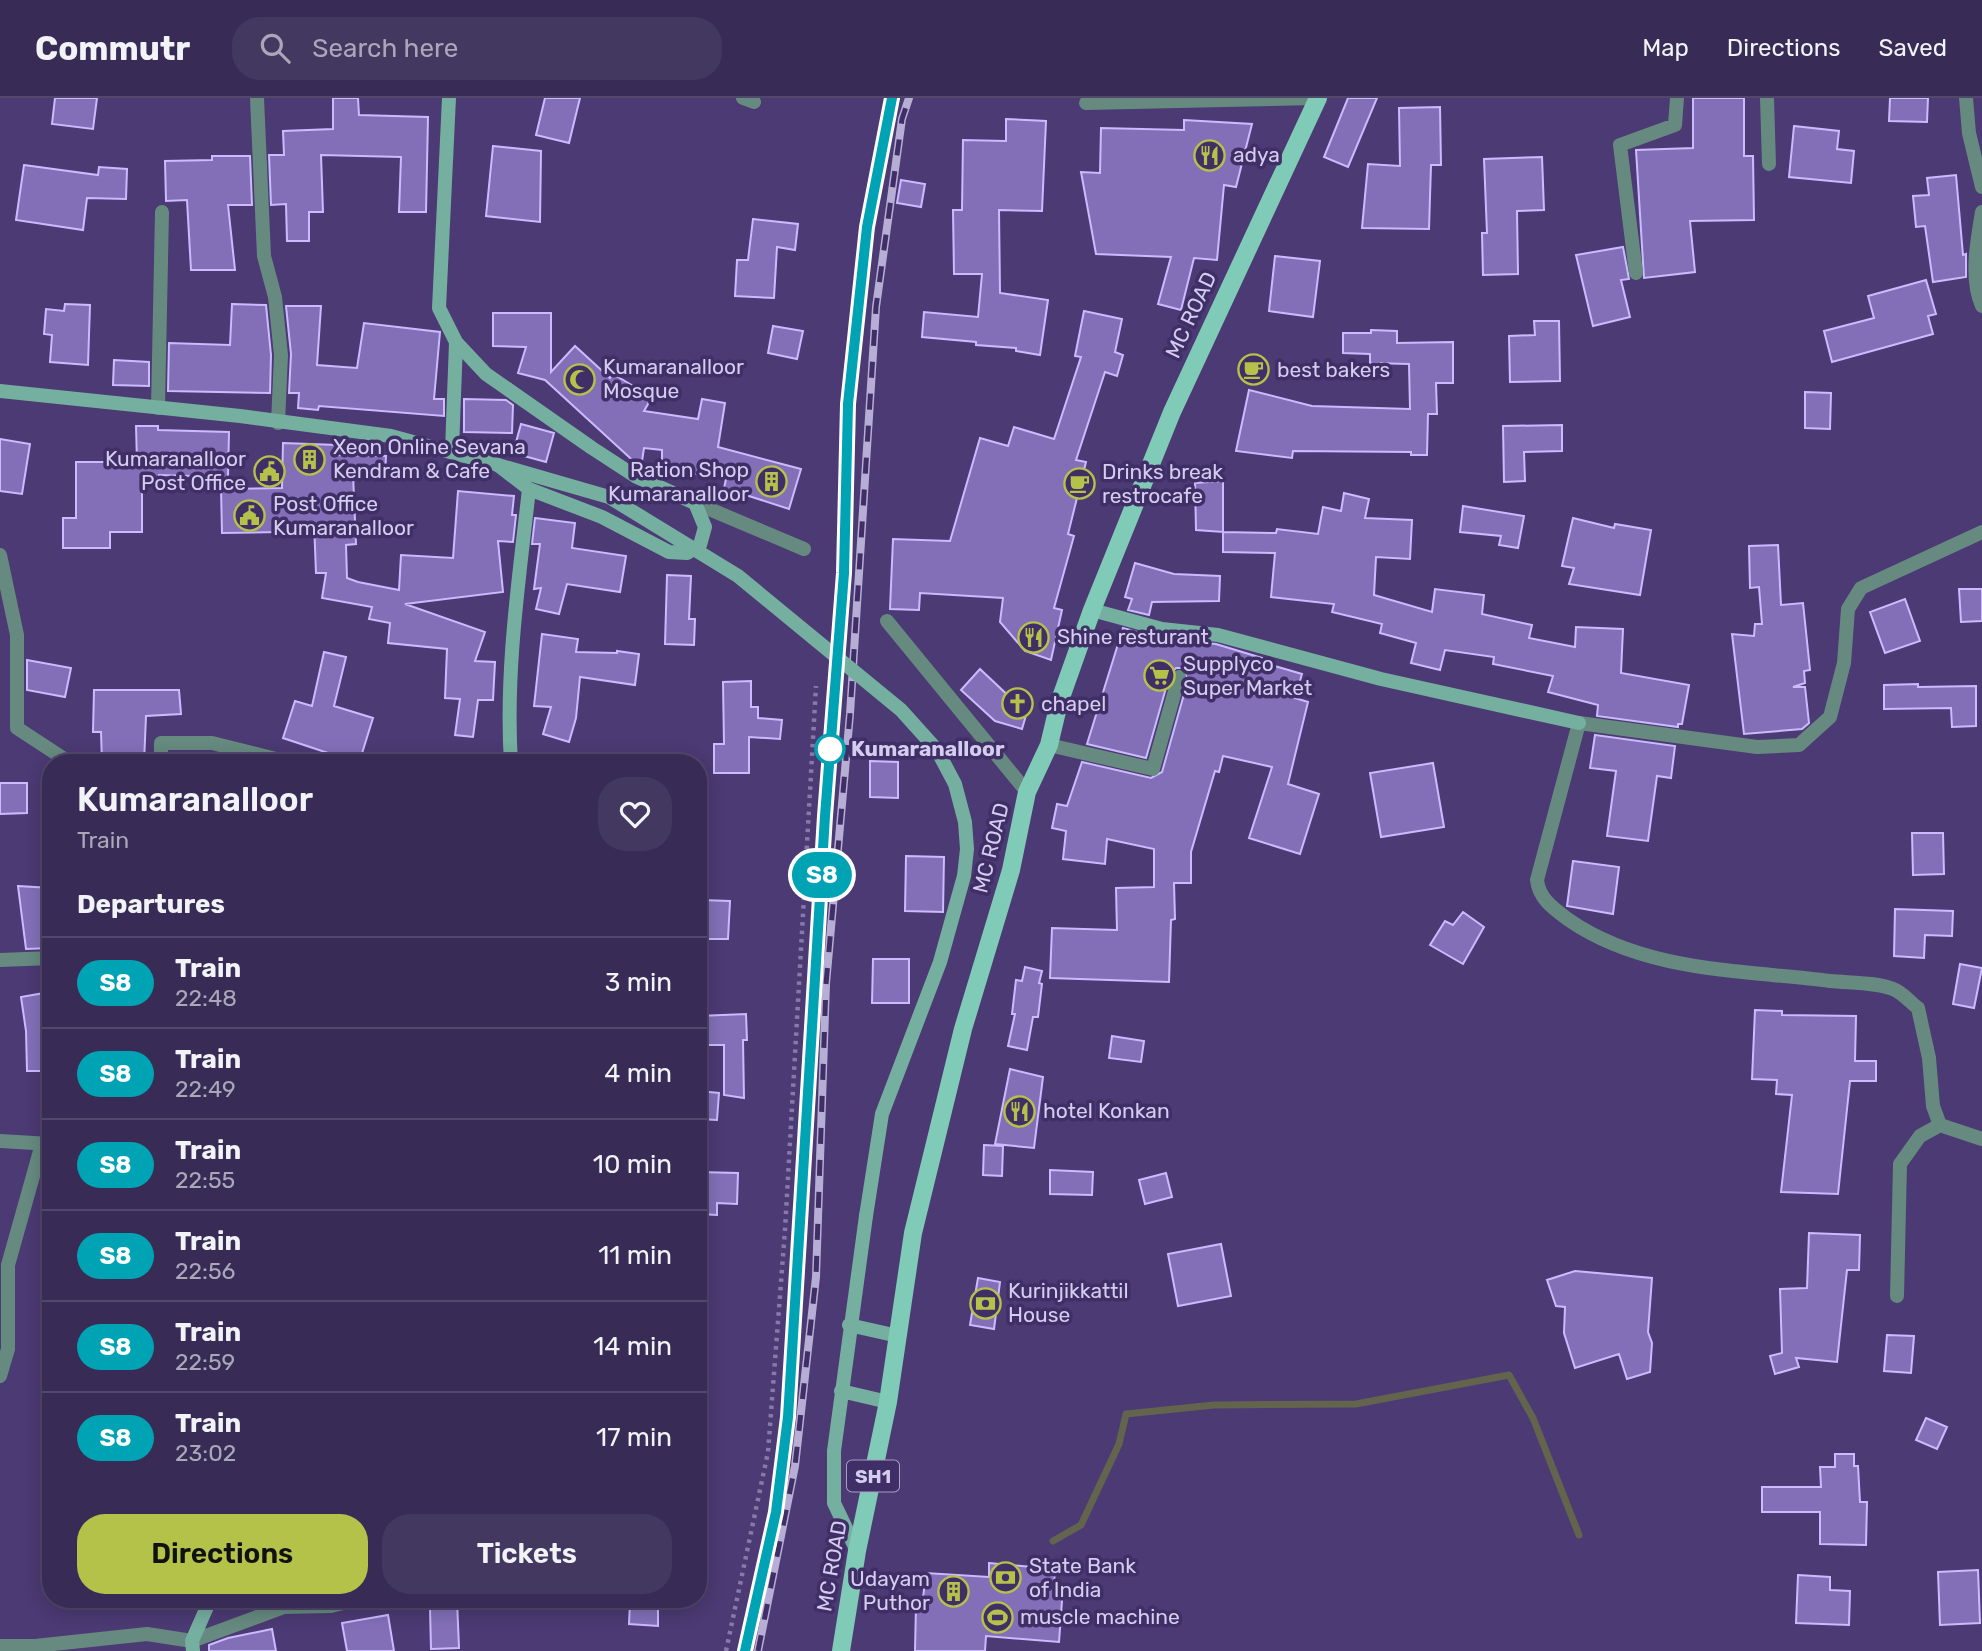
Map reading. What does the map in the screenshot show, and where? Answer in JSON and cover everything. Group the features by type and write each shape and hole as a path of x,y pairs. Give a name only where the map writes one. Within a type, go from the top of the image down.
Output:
{"main road":[{"path":"449,98 439,308 457,342 486,374 635,476 695,503 705,527 700,545 687,553 669,552 602,517 528,489 498,465"},
{"name":"MC ROAD","path":"841,1651 857,1551 888,1402 913,1233 963,1029 1011,870 1027,792 1049,745 1059,703 1092,610 1172,412 1317,98"},
{"path":"452,450 457,342"},
{"path":"0,391 240,416 391,436 452,450 609,496 738,576 901,710 937,750 955,784 965,822 967,849 964,876 940,962 882,1114 866,1216 849,1325 834,1451 834,1503 857,1551"},
{"path":"510,754 508,719 515,611 528,489"},
{"path":"1092,610 1162,629 1218,635 1381,679 1579,723"},
{"path":"849,1325 898,1336"},
{"path":"841,1391 888,1402"},
{"path":"192,1646 207,1608"}],"street":[{"path":"257,98 264,256 275,298 281,355 278,423"},
{"path":"1086,103 1317,98"},
{"path":"1636,273 1620,145 1675,125 1677,98"},
{"path":"1767,98 1769,164"},
{"path":"1966,98 1969,133 1982,187"},
{"path":"158,408 162,212"},
{"path":"1982,212 1976,294 1982,306"},
{"path":"695,503 804,549"},
{"path":"1940,1125 1933,1106 1928,1058 1918,1008 1893,989 1799,977 1722,972 1650,955 1586,931 1542,898 1537,880 1579,723 1757,747 1799,745 1830,717 1844,663 1848,609 1861,588 1982,533"},
{"path":"0,555 17,635 17,728 57,754"},
{"path":"887,621 1027,792"},
{"path":"1049,745 1153,769 1179,677"},
{"path":"162,754 161,743 212,743 256,754"},
{"path":"0,960 42,958"},
{"path":"1897,1296 1900,1164 1920,1136 1940,1125 1982,1139"},
{"path":"0,1141 42,1144"},
{"path":"0,1376 8,1349 8,1265 42,1157"},
{"path":"0,1646 35,1646 147,1634 192,1646 282,1608"}],"path":[{"path":"726,1651 768,1452 785,1230 816,686"}],"building":[{"path":"55,98 97,98 93,129 52,124"},
{"path":"333,98 358,98 359,115 428,117 426,212 399,212 401,157 321,155 323,212 309,212 309,241 287,241 286,204 271,205 269,155 284,155 283,131 333,129"},
{"path":"545,98 580,98 569,143 536,135"},
{"path":"1348,98 1377,98 1348,167 1324,157"},
{"path":"1693,98 1744,98 1744,156 1753,156 1754,220 1690,221 1695,272 1644,278 1636,150 1693,148"},
{"path":"1890,98 1928,98 1927,122 1889,121"},
{"path":"1440,107 1441,165 1431,165 1429,229 1362,228 1368,164 1400,166 1399,108"},
{"path":"1006,119 1046,121 1042,211 999,210 1000,293 1048,300 1040,355 1016,351 1016,348 922,337 924,312 978,317 982,274 954,274 953,210 962,210 963,140 1006,141"},
{"path":"1184,120 1252,124 1236,187 1224,185 1217,260 1194,258 1181,310 1158,304 1171,257 1096,254 1081,172 1100,173 1101,128 1184,130"},
{"path":"1794,126 1839,131 1837,149 1854,151 1851,183 1789,177"},
{"path":"493,146 541,151 540,222 486,216"},
{"path":"212,156 250,156 252,205 228,205 235,270 191,270 187,200 166,201 165,161 212,160"},
{"path":"1542,157 1544,210 1517,211 1518,274 1483,275 1482,233 1487,233 1484,159"},
{"path":"24,165 98,175 99,167 127,169 126,199 87,198 83,230 16,220"},
{"path":"1956,175 1963,255 1966,254 1966,277 1933,282 1925,226 1916,227 1913,196 1929,195 1927,178"},
{"path":"901,180 925,184 921,207 897,203"},
{"path":"753,219 798,224 795,250 777,247 774,298 735,296 737,260 748,260"},
{"path":"1623,247 1629,279 1621,280 1630,317 1593,326 1576,255"},
{"path":"1275,256 1320,261 1313,317 1269,311"},
{"path":"1926,280 1936,314 1928,316 1933,334 1832,362 1824,331 1874,318 1868,296"},
{"path":"65,304 90,305 88,365 50,362 52,335 44,334 46,309 64,311"},
{"path":"232,304 266,305 271,355 270,393 168,391 169,343 230,345"},
{"path":"286,306 321,306 317,365 357,368 364,323 440,332 434,399 444,399 444,416 319,406 318,410 298,408 299,393 289,393 291,354"},
{"path":"1084,311 1122,319 1115,352 1123,355 1117,376 1105,372 1076,460 1086,462 1068,534 1074,536 1054,608 1062,610 1051,660 1025,651 1000,622 1003,598 920,593 919,610 890,609 893,539 950,541 980,438 1008,446 1014,427 1054,439 1081,357 1075,356"},
{"path":"493,313 551,313 551,372 575,346 610,378 613,374 652,397 644,411 698,419 702,399 725,403 718,447 801,469 789,509 724,488 726,479 662,469 662,450 644,448 641,468 545,380 518,373 526,347 493,346"},
{"path":"1534,321 1559,321 1560,381 1510,382 1509,336 1535,335"},
{"path":"773,326 803,331 797,359 768,353"},
{"path":"1371,330 1397,331 1397,343 1453,342 1453,383 1436,383 1437,414 1428,414 1427,455 1411,455 1411,452 1293,451 1292,458 1236,451 1249,390 1312,406 1410,409 1409,364 1370,363 1370,354 1343,353 1343,333 1371,333"},
{"path":"114,360 149,362 149,386 113,385"},
{"path":"1805,392 1831,393 1830,429 1805,428"},
{"path":"464,399 506,400 513,405 512,433 464,432"},
{"path":"521,424 554,433 546,462 513,453"},
{"path":"1562,425 1562,451 1524,452 1525,481 1504,482 1503,426"},
{"path":"136,426 158,426 158,430 229,432 228,477 159,475 159,484 142,485 142,532 110,532 110,548 63,548 63,518 76,518 76,462 137,462"},
{"path":"0,439 30,444 22,494 0,491"},
{"path":"283,443 337,445 336,455 386,456 385,475 353,474 356,544 346,545 347,578 358,582 399,590 401,555 453,558 458,491 514,496 512,515 516,515 513,542 498,541 503,592 405,604 485,632 475,661 495,662 493,700 478,700 473,737 455,735 460,699 445,698 447,649 388,643 390,623 369,619 372,607 322,598 326,573 316,573 314,522 278,524 278,532 222,533 221,489 282,488"},
{"path":"1223,481 1223,532 1196,530 1195,483"},
{"path":"1344,493 1369,499 1365,518 1412,520 1410,559 1376,557 1374,595 1432,612 1435,589 1484,595 1482,614 1532,625 1529,638 1575,647 1576,627 1623,629 1621,673 1689,685 1682,724 1678,724 1678,727 1597,716 1598,705 1548,692 1553,676 1493,664 1494,657 1445,650 1440,670 1411,663 1416,643 1380,633 1382,624 1332,612 1334,604 1271,597 1275,553 1223,552 1223,532 1276,533 1277,529 1318,534 1323,507 1341,511"},
{"path":"1463,506 1524,516 1518,548 1499,545 1501,536 1460,532"},
{"path":"535,518 575,523 572,548 626,556 620,592 567,584 559,614 536,609 541,588 534,589 540,544 532,544"},
{"path":"1573,518 1614,528 1615,524 1651,530 1640,595 1569,584 1574,568 1562,566"},
{"path":"1778,545 1781,605 1803,603 1810,670 1804,671 1805,683 1793,687 1805,687 1809,723 1802,729 1744,734 1732,634 1754,636 1755,624 1762,624 1759,587 1750,588 1749,546"},
{"path":"1135,563 1174,574 1220,576 1219,601 1152,602 1149,615 1128,610 1132,599 1125,597"},
{"path":"667,575 691,576 689,619 695,619 694,645 665,644"},
{"path":"1959,589 1982,589 1982,621 1961,622"},
{"path":"1905,599 1920,641 1885,653 1870,612"},
{"path":"1123,628 1184,645 1185,641 1216,644 1262,658 1261,662 1302,674 1295,698 1308,702 1288,784 1319,794 1300,854 1249,838 1272,767 1223,756 1219,772 1215,771 1191,852 1191,883 1174,883 1175,919 1171,920 1169,982 1050,978 1052,928 1117,930 1116,888 1154,887 1154,849 1107,839 1105,864 1063,859 1066,831 1052,828 1057,804 1067,806 1082,762 1151,778 1162,772 1188,680 1182,668 1176,668 1170,674 1146,758 1087,744"},
{"path":"542,634 578,639 576,652 617,651 639,654 635,685 580,677 576,718 569,742 543,734 551,707 534,706"},
{"path":"324,652 346,657 334,706 373,718 362,754 328,754 283,738 295,701 312,706"},
{"path":"27,660 71,668 65,697 27,690"},
{"path":"980,669 1014,701 1029,705 1022,729 995,721 961,690"},
{"path":"751,681 751,707 758,707 758,718 782,720 780,739 749,737 749,773 714,773 714,744 724,744 723,682"},
{"path":"1918,684 1918,687 1976,686 1976,726 1952,727 1951,708 1884,709 1884,685"},
{"path":"94,690 179,690 181,714 146,716 144,754 102,754 101,732 93,732"},
{"path":"1595,735 1675,746 1671,778 1657,776 1648,841 1607,836 1616,771 1590,768"},
{"path":"870,761 898,762 898,798 870,797"},
{"path":"1433,763 1444,827 1381,837 1370,773"},
{"path":"0,783 27,783 27,813 0,814"},
{"path":"1912,833 1943,833 1944,874 1913,875"},
{"path":"906,856 944,857 943,912 905,911"},
{"path":"1573,861 1619,867 1613,914 1567,906"},
{"path":"18,886 42,887 42,948 26,949"},
{"path":"707,900 730,901 728,939 707,939"},
{"path":"1895,909 1953,911 1952,936 1925,935 1924,958 1894,956"},
{"path":"1463,912 1484,927 1463,964 1430,945 1445,921 1453,925"},
{"path":"873,959 909,959 909,1003 872,1003"},
{"path":"1960,964 1982,968 1974,1008 1953,1004"},
{"path":"1025,967 1042,971 1038,1017 1033,1017 1027,1050 1008,1046 1015,1014 1012,1014 1016,980 1022,981"},
{"path":"42,993 42,1071 27,1071 26,1031 21,997"},
{"path":"1755,1010 1782,1011 1782,1015 1856,1016 1855,1061 1876,1061 1876,1081 1850,1081 1838,1194 1781,1192 1792,1095 1776,1094 1777,1080 1752,1079"},
{"path":"746,1014 747,1040 743,1040 744,1098 724,1095 724,1045 707,1045 707,1016"},
{"path":"1112,1036 1144,1041 1141,1062 1109,1058"},
{"name":"hotel Konkan","path":"1010,1069 1043,1077 1034,1148 995,1144"},
{"path":"707,1092 719,1093 717,1120 707,1119"},
{"path":"984,1145 1003,1146 1002,1176 983,1175"},
{"path":"1050,1170 1093,1172 1092,1195 1050,1194"},
{"path":"707,1172 738,1173 737,1204 717,1203 717,1215 707,1214"},
{"path":"1166,1173 1172,1197 1145,1204 1139,1180"},
{"path":"1809,1233 1860,1235 1859,1270 1847,1270 1837,1362 1796,1358 1799,1367 1775,1374 1770,1356 1782,1353 1780,1289 1807,1288"},
{"path":"1221,1244 1231,1296 1178,1306 1168,1254"},
{"path":"1575,1271 1652,1278 1648,1332 1652,1343 1650,1372 1627,1379 1619,1354 1575,1368 1564,1333 1565,1307 1556,1306 1547,1280"},
{"name":"Kurinjikkattil House","path":"978,1278 1000,1282 994,1329 970,1325"},
{"path":"1887,1335 1914,1336 1911,1373 1884,1371"},
{"path":"1926,1418 1947,1427 1937,1449 1916,1440"},
{"path":"1835,1454 1854,1454 1854,1466 1858,1466 1860,1502 1867,1502 1866,1545 1820,1544 1820,1512 1762,1512 1762,1487 1821,1487 1820,1467 1835,1467"},
{"path":"989,1563 1055,1569 1054,1587 1063,1587 1059,1642 986,1636 985,1651 915,1651 916,1605 922,1606 926,1573 989,1577"},
{"path":"1978,1570 1980,1623 1940,1625 1938,1572"},
{"path":"1798,1575 1830,1577 1830,1590 1850,1591 1849,1625 1796,1623"},
{"path":"430,1608 457,1608 459,1648 431,1649"},
{"path":"630,1608 658,1608 658,1626 629,1624"},
{"path":"388,1615 394,1651 347,1651 342,1623"},
{"path":"272,1629 276,1651 209,1651 209,1645 228,1638"}],"waterway":[{"path":"1053,1541 1081,1525 1119,1444 1126,1414 1214,1405 1356,1404 1509,1375 1533,1418 1579,1535"}],"railway":[{"path":"745,1651 776,1512 787,1417 825,816 844,573 848,404 867,227 892,98"},
{"path":"758,1651 795,1466 816,1277 826,984 850,714 876,307 902,119 909,98"}],"train":[{"name":"S8","path":"745,1651 776,1512 788,1417 825,816 844,573 848,404 867,227 892,98"}],"place":[{"name":"adya","path":"1210,155"},
{"name":"best bakers","path":"1254,370"},
{"name":"Kumaranalloor Mosque","path":"580,379"},
{"name":"Xeon Online Sevana Kendram & Cafe","path":"310,459"},
{"name":"Kumaranalloor Post Office","path":"269,471"},
{"name":"Ration Shop Kumaranalloor","path":"772,482"},
{"name":"Drinks break restrocafe","path":"1079,484"},
{"name":"Post Office Kumaranalloor","path":"250,516"},
{"name":"Shine resturant","path":"1034,637"},
{"name":"Supplyco Super Market","path":"1160,676"},
{"name":"chapel","path":"1018,704"},
{"name":"Kumaranalloor","path":"830,749"},
{"name":"hotel Konkan","path":"1020,1111"},
{"name":"Kurinjikkattil House","path":"985,1303"},
{"name":"State Bank of India","path":"1006,1578"},
{"name":"Udayam Puthor","path":"953,1591"},
{"name":"muscle machine","path":"997,1617"}]}
